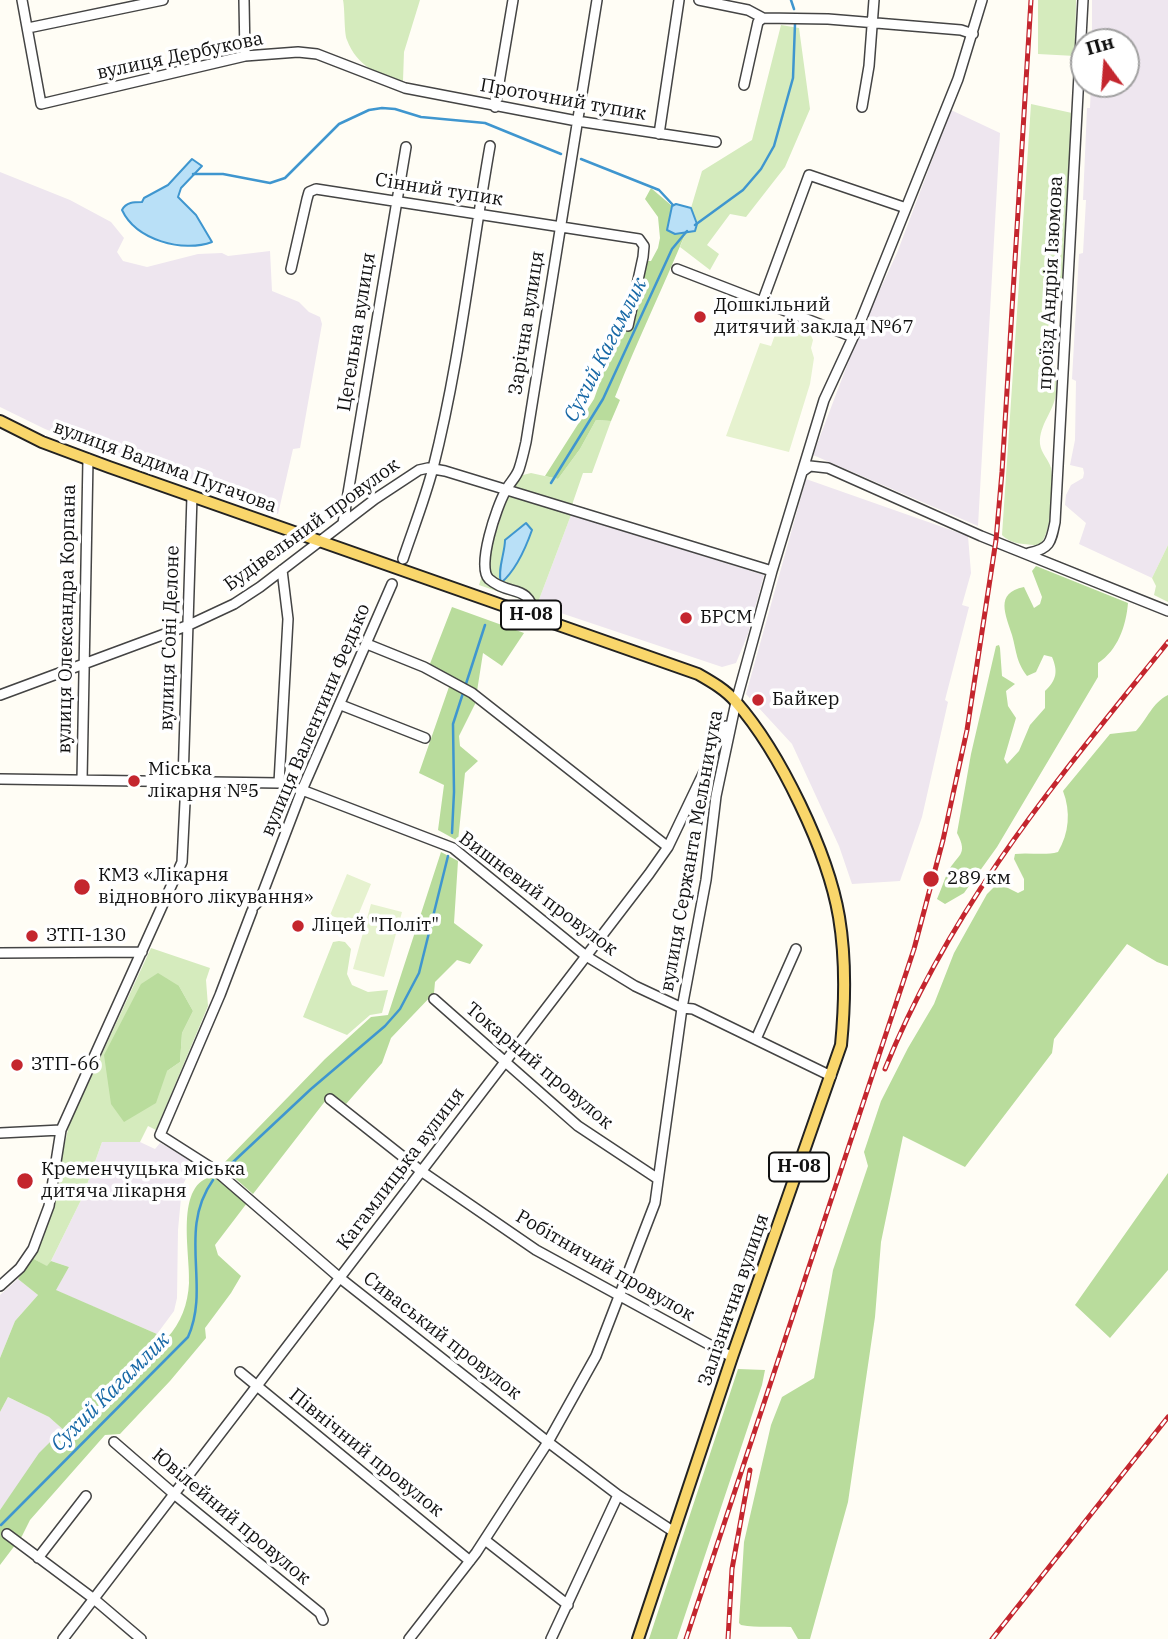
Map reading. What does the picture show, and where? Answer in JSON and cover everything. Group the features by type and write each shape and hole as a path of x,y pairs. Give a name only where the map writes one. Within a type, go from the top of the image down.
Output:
{"main road":[{"name":"вулиця Вадима Пугачова","path":"0,421 42,442 319,541"},
{"name":"Н-08","path":"319,541 698,674 718,686 736,702"},
{"name":"Залізнична вулиця","path":"638,1639 732,1357 831,1076 841,1045 844,1018 839,919 832,884 793,791 777,762 736,702"}],"street":[{"path":"22,0 27,28 163,0"},
{"path":"244,0 245,56"},
{"path":"495,107 513,0"},
{"name":"Зарічна вулиця","path":"536,617 527,595 496,583 485,574 485,554 506,490 513,483 520,467 526,442 597,0"},
{"path":"659,134 679,0"},
{"path":"699,0 748,10 763,18 828,19 961,30 973,34"},
{"path":"862,107 874,0"},
{"name":"вулиця Сержанта Мельничука","path":"409,1639 485,1540 548,1442 596,1356 655,1203 682,1009 706,880 716,796 736,702 824,400 853,337 958,79 982,0"},
{"name":"проїзд Андрія Ізюмова","path":"1029,553 1042,550 1052,540 1055,522 1083,0"},
{"path":"744,85 758,22 763,18"},
{"name":"вулиця Дербукова","path":"27,28 41,104 245,56 298,52 317,54 405,88"},
{"name":"Проточний тупик","path":"405,88 495,107 716,142"},
{"path":"403,559 433,469 457,357 490,146"},
{"name":"Цегельна вулиця","path":"343,523 406,147"},
{"path":"763,300 809,175 905,208"},
{"name":"Сінний тупик","path":"291,270 309,192 316,189 560,226 642,241 643,257 628,326"},
{"path":"677,269 853,337"},
{"name":"вулиця Олександра Корпана","path":"82,780 88,459"},
{"path":"803,471 810,466 828,468 981,536 1168,611"},
{"name":"Будівельний провулок","path":"0,695 188,625 234,604 419,470 433,469 772,571"},
{"name":"вулиця Соні Делоне","path":"0,1286 20,1268 33,1249 49,1206 61,1130 183,862 192,496"},
{"path":"279,783 288,619 282,570"},
{"name":"вулиця Валентини Федько","path":"160,1135 220,995 253,909 260,900 302,790 392,584"},
{"path":"367,644 456,682 668,847"},
{"name":"Кагамлицька вулиця","path":"63,1639 668,847 722,737 736,702"},
{"path":"341,705 425,738"},
{"name":"Вишневий провулок","path":"0,779 279,783 302,790 453,848 586,956 635,986 682,1009 693,1009 831,1076"},
{"path":"756,1039 796,949"},
{"path":"0,953 142,952"},
{"name":"Токарний провулок","path":"434,999 578,1126 658,1180"},
{"name":"Робітничий провулок","path":"330,1099 421,1171 536,1250 732,1357"},
{"path":"0,1133 61,1130"},
{"name":"Сиваський провулок","path":"160,1135 215,1170 340,1278 548,1442 618,1495 674,1532"},
{"name":"Північний провулок","path":"240,1372 470,1560"},
{"name":"Ювілейний провулок","path":"114,1442 320,1613 323,1620"},
{"path":"551,1639 618,1495"},
{"path":"38,1558 86,1496"},
{"path":"6,1534 94,1599 141,1639"},
{"path":"485,1540 568,1605"}],"shaded area":[{"path":"1092,0 1168,0 1168,545 1152,578 1079,544 1086,523 1065,505 1071,485 1083,478 1084,473 1083,468 1070,465 1075,440 1076,381 1072,379 1079,254 1083,253 1086,200 1083,200 1087,108 1090,108 1090,98 1140,98 1140,28 1092,28"},
{"path":"951,110 1000,133 978,526 813,455 857,339 897,253"},
{"path":"0,172 70,200 111,222 124,238 117,252 123,261 147,267 198,254 222,253 228,256 270,251 272,291 299,302 309,312 320,317 322,324 300,448 293,449 278,514 142,467 45,429 0,407"},
{"path":"806,479 968,536 971,573 962,605 969,607 945,700 948,702 922,817 900,881 852,884 839,846 792,744 746,694"},
{"path":"571,515 764,575 748,634 736,663 722,667 537,605"},
{"path":"102,1142 140,1142 155,1149 160,1143 190,1158 185,1169 189,1172 182,1187 178,1230 177,1298 174,1311 157,1334 55,1290 69,1267 51,1261 83,1196"},
{"path":"18,1279 38,1295 15,1321 0,1358 0,1295"},
{"path":"8,1397 49,1417 67,1433 50,1442 0,1510 0,1412"}],"green space":[{"path":"343,0 420,0 404,52 403,81 376,72 356,57 346,37"},
{"path":"1038,0 1076,0 1076,28 1070,28 1070,56 1038,54"},
{"path":"781,25 799,28 810,109 785,167 746,217 730,214 707,245 719,254 710,270 680,247 686,232 690,232 696,220 691,208 702,171 752,140"},
{"path":"1031,104 1072,113 1063,278 1051,307 1051,321 1047,328 1056,376 1056,393 1040,437 1041,447 1051,468 1052,498 1049,522 1043,541 1038,546 1015,543 1002,535"},
{"path":"651,188 672,206 670,211 675,234 686,232 615,397 620,400 611,421 596,420 580,449 558,479 545,476 594,399 620,335 644,261 651,261 658,248 658,217 645,199"},
{"path":"780,321 809,331 813,340 811,348 814,358 810,384 789,452 726,436 760,343 771,346"},
{"path":"596,420 611,421 592,473 583,473 571,515 537,605 479,585 507,499 519,476 531,473 558,479 580,449","holes":["517,532 528,542 513,569 499,577 505,540"]},
{"path":"1168,545 1168,602 1154,595 1156,586 1152,578"},
{"path":"1036,566 1128,603 1125,620 1116,644 1098,663 1098,677 997,847 964,893 945,904 937,899 951,866 962,851 957,833 971,754 996,646 999,645 1000,648 1002,676 1015,684 1006,691 1008,706 1016,718 1004,759 1007,764 1019,751 1030,725 1045,708 1045,691 1055,675 1052,657 1044,655 1036,672 1027,676 1019,661 1005,613 1005,600 1009,594 1024,587 1034,608 1040,604 1042,597 1032,571"},
{"path":"452,607 524,633 502,666 483,653 475,704 459,736 460,746 478,761 465,773 458,841 438,830 444,785 419,773 450,684 426,674"},
{"path":"1168,695 1168,966 1127,944 1054,1039 1052,1053 965,1167 903,1136 881,1242 875,1317 848,1502 810,1639 798,1639 791,1627 741,1625 744,1542 771,1425 782,1397 814,1378 833,1270 868,1166 864,1152 881,1101 934,1004 954,953 987,894 994,887 1006,887 1018,893 1024,890 1024,879 1014,859 1015,854 1058,852 1068,822 1063,791 1110,734 1136,731 1154,706"},
{"path":"441,852 458,861 454,923 483,945 470,964 457,960 435,982 434,993 391,1038 382,1063 346,1104 333,1095 326,1100 253,1194 221,1166 325,1059 371,1017 388,1015"},
{"path":"347,874 371,884 354,925 330,915"},
{"path":"371,904 402,912 384,977 353,969"},
{"path":"333,942 345,942 351,949 347,974 352,985 368,992 388,990 382,1013 370,1015 347,1035 303,1017"},
{"path":"151,948 210,968 206,980 208,1006 156,1130 148,1126 140,1142 102,1142 83,1196 48,1267 32,1258 44,1236 69,1125","holes":["179,986 193,1011 182,1033 180,1062 167,1071"]},
{"path":"158,973 179,986 193,1011 182,1033 180,1062 167,1071 156,1103 124,1122 111,1104 104,1055 141,984"},
{"path":"1168,1173 1168,1270 1110,1338 1075,1305"},
{"path":"215,1176 247,1203 215,1245 218,1255 241,1276 205,1328 206,1338 120,1434 105,1435 30,1520 22,1536 0,1565 0,1510 39,1453 50,1442 67,1433 49,1417 8,1397 0,1412 0,1358 15,1321 38,1295 18,1279 32,1258 47,1266 51,1261 69,1267 56,1290 157,1334 165,1333 167,1338 180,1320 187,1298 189,1205 194,1191 202,1181"},
{"path":"738,1369 765,1370 762,1385 677,1639 649,1639"}],"water":[{"path":"192,159 202,166 181,188 178,197 196,215 212,242 174,245 138,229 122,210 124,207 130,203 142,202 144,198 168,185"},
{"path":"676,204 691,208 697,224 695,231 675,234 667,230 672,206"},
{"path":"526,523 532,530 527,544 501,583 505,540"}],"waterway":[{"name":"Сухий Кагамлик","path":"791,0 794,9"},
{"name":"Сухий Кагамлик","path":"695,225 743,190 761,169 774,146 793,78 795,24"},
{"path":"193,174 223,174 270,183 285,178 339,124 369,110 382,108 421,117 485,123 561,154"},
{"path":"581,159 659,190 673,205"},
{"name":"Сухий Кагамлик","path":"551,483 603,399 672,249 687,231"},
{"name":"Сухий Кагамлик","path":"452,833 453,724 485,625"},
{"name":"Сухий Кагамлик","path":"232,1163 311,1089 385,1026 400,1009 419,973 448,856"},
{"name":"Сухий Кагамлик","path":"1,1525 188,1337 197,1298 197,1219 213,1180"}],"railway":[{"path":"686,1639 914,949 943,840 967,730 996,540 1002,472 1031,0"},
{"path":"885,1069 912,1009 975,897 1048,794 1168,642"},
{"path":"992,1639 1168,1417"},
{"path":"728,1639 732,1569 750,1470"}],"place":[{"name":"Дошкільний дитячий заклад №67","path":"700,317"},
{"name":"БРСМ","path":"686,618"},
{"name":"Байкер","path":"758,700"},
{"name":"Міська лікарня №5","path":"134,781"},
{"name":"289 км","path":"931,879"},
{"name":"КМЗ «Лікарня відновного лікування»","path":"82,887"},
{"name":"Ліцей \"Політ\"","path":"298,926"},
{"name":"ЗТП-130","path":"32,936"},
{"name":"ЗТП-66","path":"17,1065"},
{"name":"Кременчуцька міська дитяча лікарня","path":"25,1181"}]}
